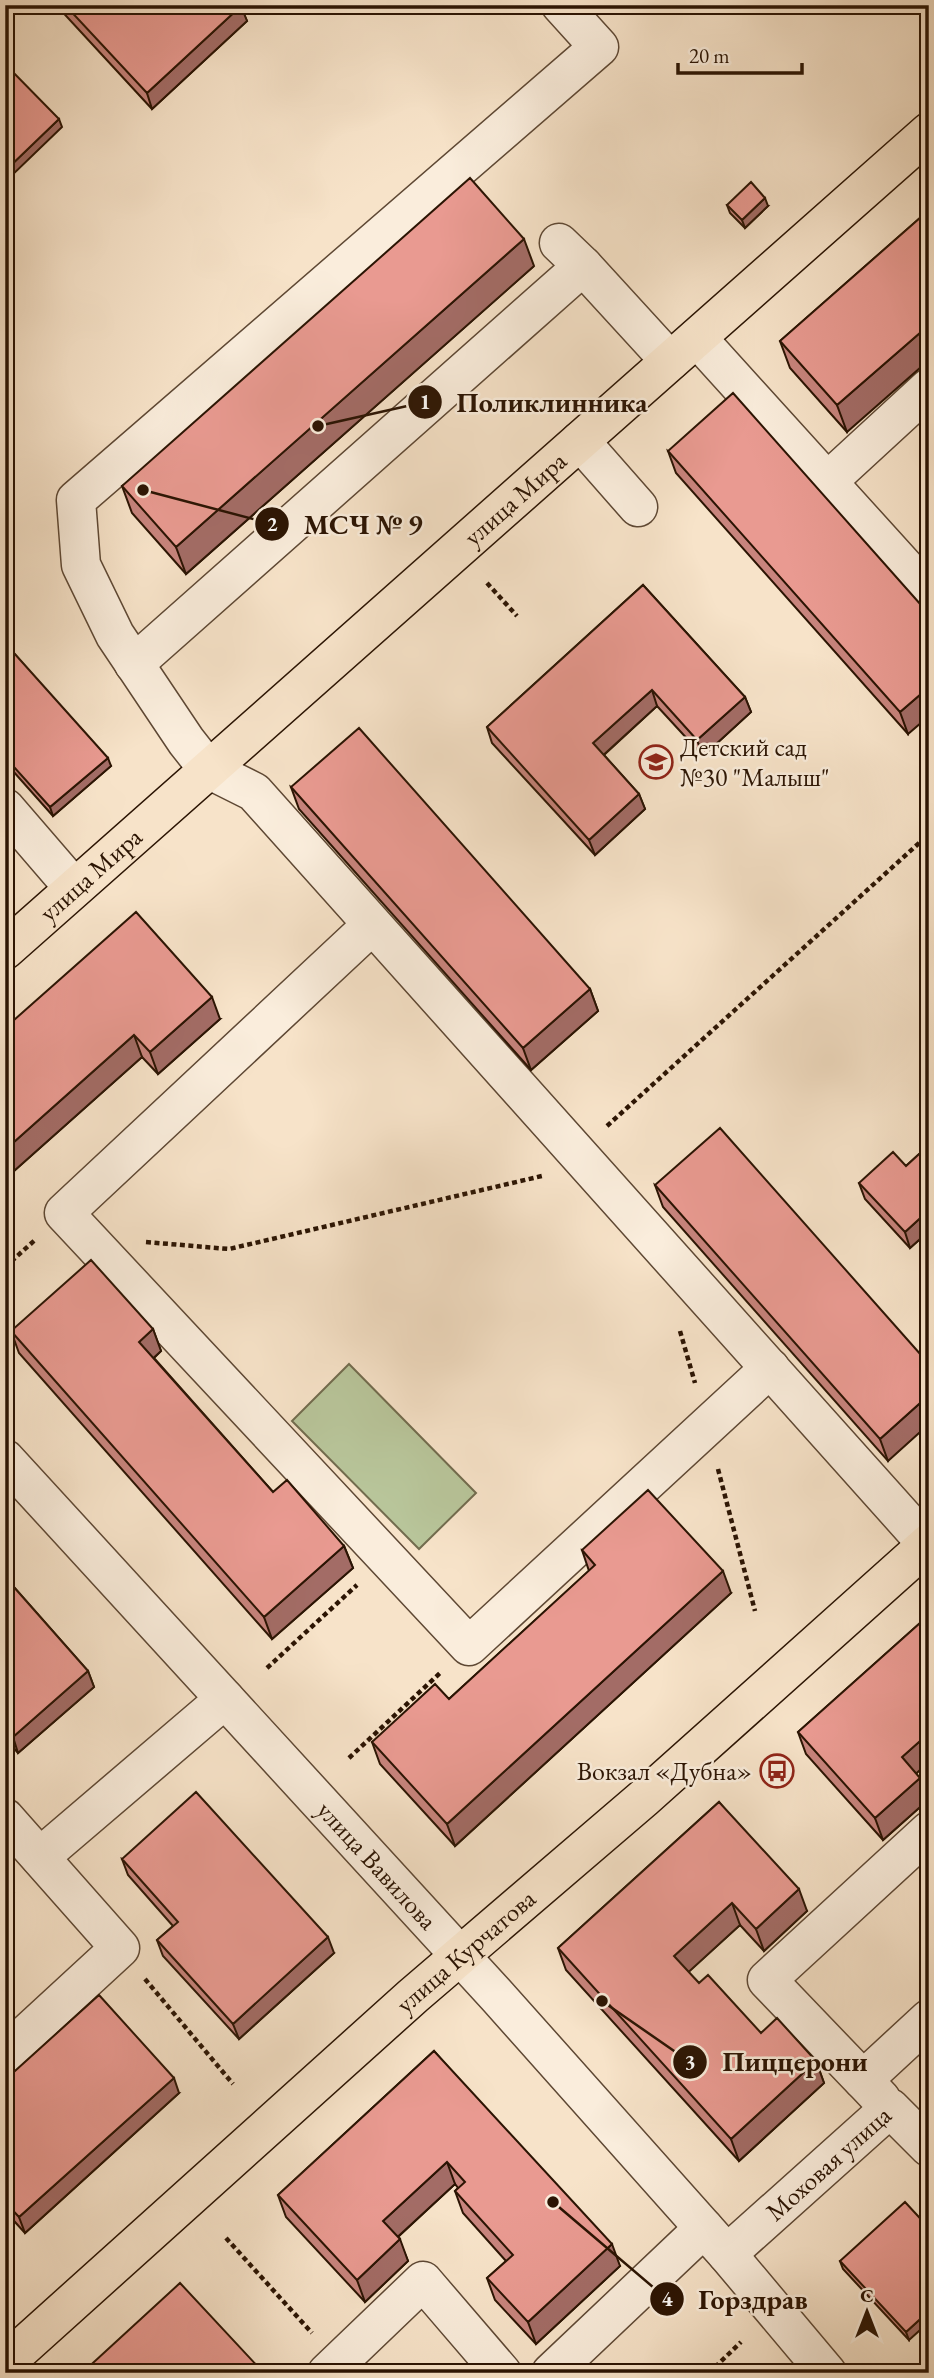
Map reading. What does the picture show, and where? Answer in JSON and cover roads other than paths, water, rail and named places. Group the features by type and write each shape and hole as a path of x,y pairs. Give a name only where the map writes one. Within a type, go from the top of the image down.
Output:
{"main road":[{"name":"улица Мира","path":"5,950 929,132"},
{"name":"улица Курчатова","path":"5,2364 460,1956 644,1798 928,1543"}],"street":[{"path":"561,5 599,47 76,500 81,565 115,635 186,741 208,769 254,792 928,1543"},
{"path":"134,664 571,255 683,350 828,481 929,594"},
{"path":"828,481 929,388"},
{"path":"580,441 638,507"},
{"path":"5,808 74,888"},
{"path":"372,925 64,1213 469,1646 770,1368"},
{"name":"улица Вавилова","path":"5,1459 460,1956 715,2241 818,2368"},
{"path":"40,1857 225,1699"},
{"path":"5,1818 120,1948 5,2054"},
{"path":"890,2108 767,1980 929,1831"},
{"path":"863,2080 929,2019"},
{"name":"Моховая улица","path":"551,2373 715,2241 890,2108 929,2147"},
{"path":"332,2367 423,2281 502,2373"}],"place":[{"name":"Поликлинника","path":"318,426"},
{"name":"МСЧ № 9","path":"143,490"},
{"name":"Детский сад №30 \"Малыш\"","path":"656,762"},
{"name":"Вокзал «Дубна»","path":"777,1771"},
{"name":"Пиццерони","path":"602,2001"},
{"name":"Горздрав","path":"553,2202"}]}
